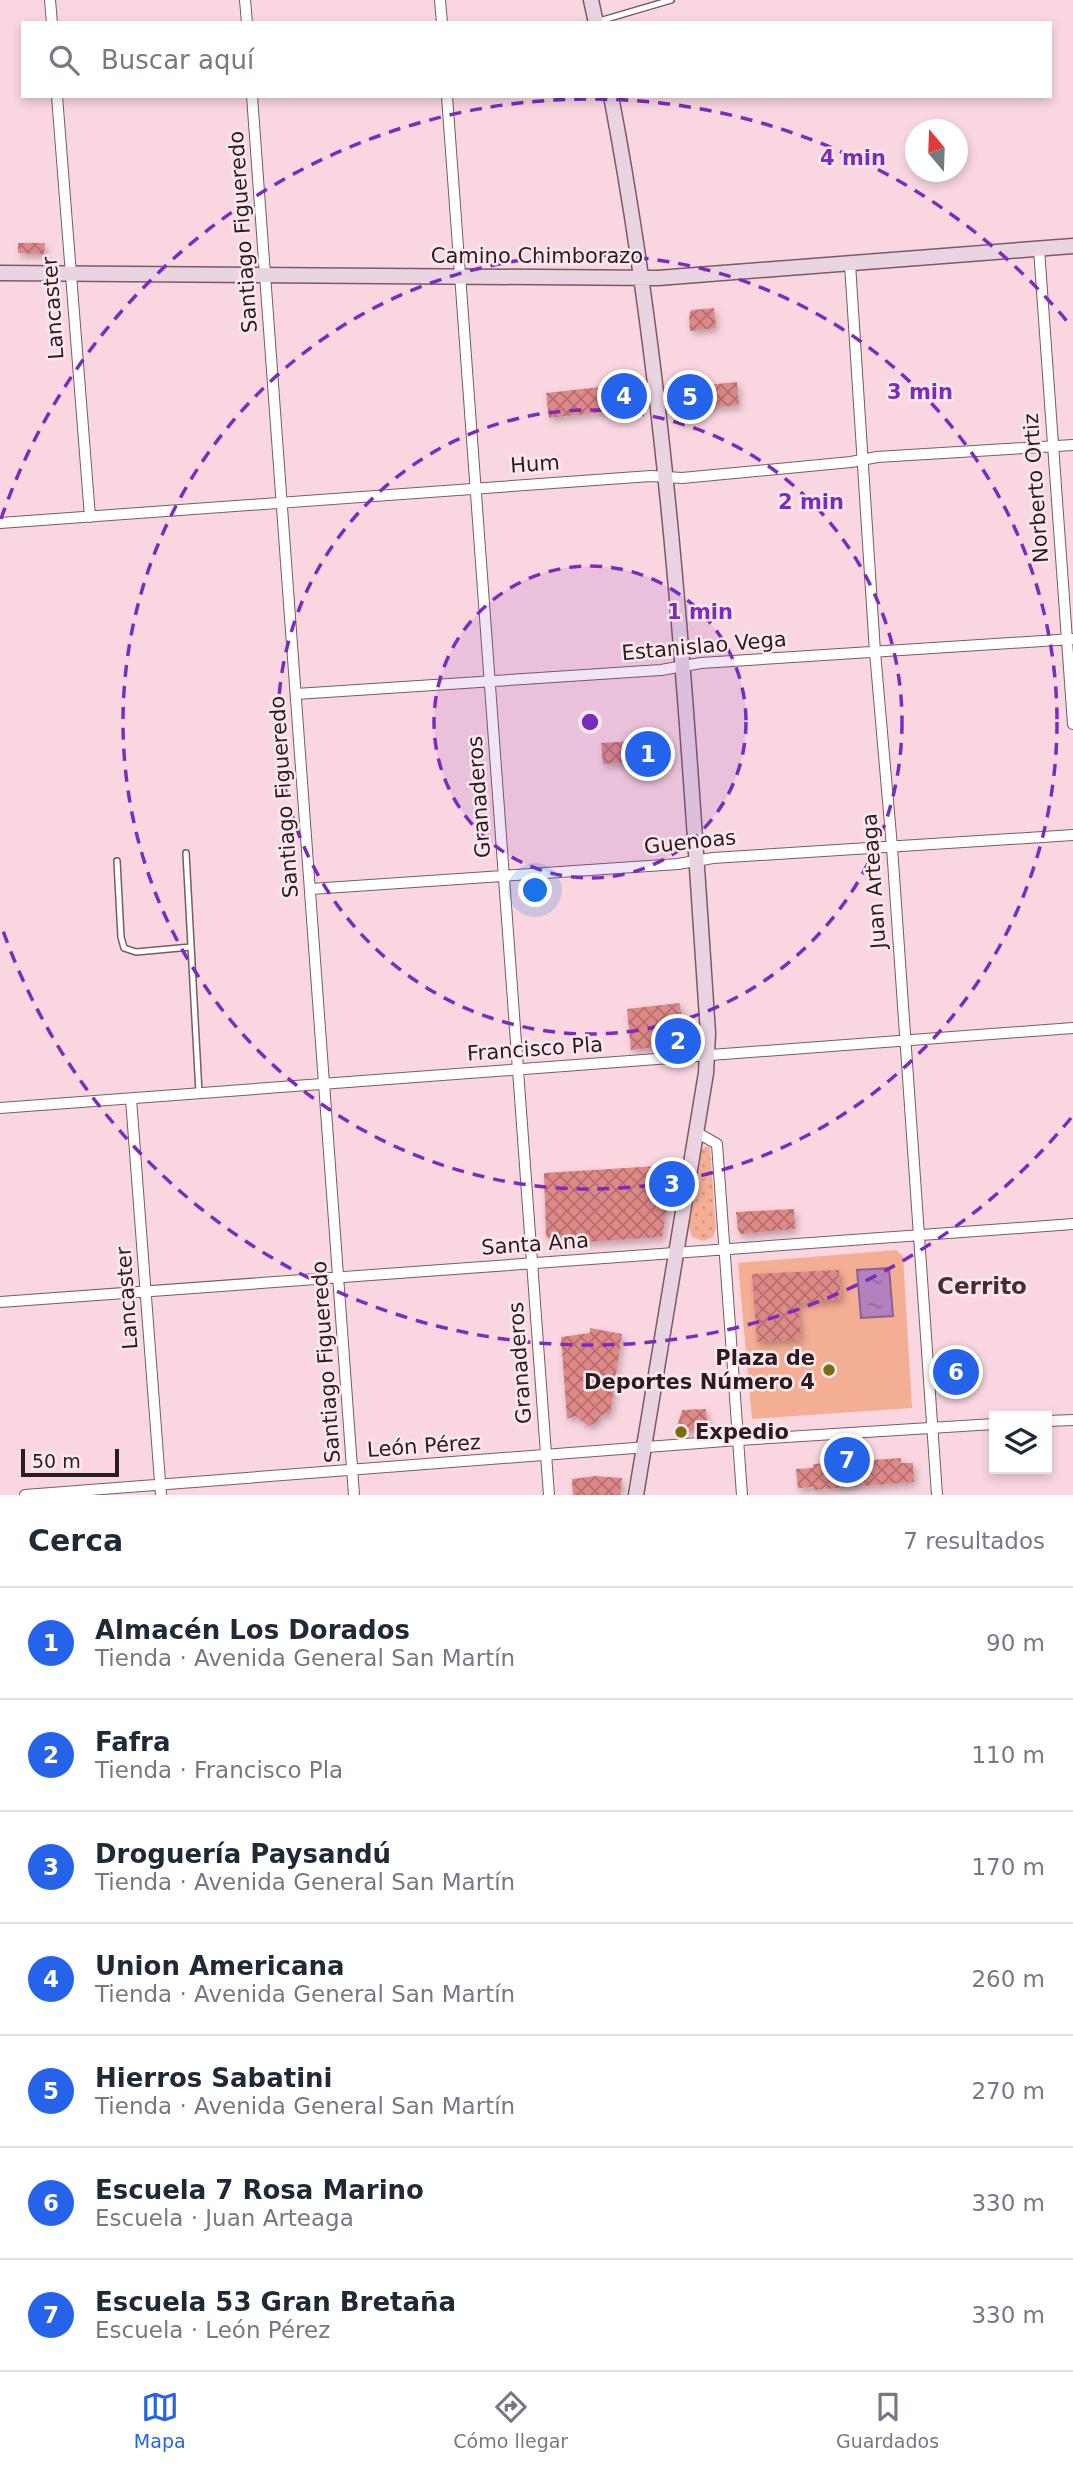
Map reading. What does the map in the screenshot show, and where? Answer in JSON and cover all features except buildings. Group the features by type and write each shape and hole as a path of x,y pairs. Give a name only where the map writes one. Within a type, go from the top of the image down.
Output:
{"main road":[{"path":"591,0 596,21"},
{"path":"611,98 640,278 665,477 682,666 708,1033 696,1132 636,1495"},
{"name":"Camino Chimborazo","path":"0,274 640,278 1073,247"}],"street":[{"path":"50,0 52,21"},
{"path":"245,0 247,21"},
{"path":"440,0 442,21"},
{"name":"Lancaster","path":"57,98 90,517"},
{"name":"Santiago Figueredo","path":"252,98 354,1495"},
{"name":"Granaderos","path":"447,98 549,1495"},
{"name":"Norberto Ortiz","path":"1039,249 1052,447 1070,639 1073,724"},
{"name":"Juan Arteaga","path":"850,264 875,652 892,847 937,1495"},
{"name":"Hum","path":"0,523 651,476 682,478 877,457 1073,445"},
{"name":"Estanislao Vega","path":"296,694 661,670 701,663 1070,639"},
{"name":"Guenoas","path":"311,890 713,858 1073,835"},
{"name":"Francisco Pla","path":"0,1108 1073,1028"},
{"name":"Lancaster","path":"131,1098 161,1490"},
{"path":"696,1132 717,1144 742,1495"},
{"name":"Santa Ana","path":"0,1302 1073,1224"},
{"path":"1052,1421 1073,1420"},
{"name":"León Pérez","path":"25,1495 161,1490 353,1470 738,1440 989,1424"}],"lane":[{"path":"599,21 671,0"},
{"path":"186,852 199,1093"},
{"path":"117,861 121,937 124,948 136,952 191,947"}],"shaded area":[{"path":"706,1146 710,1148 716,1229 713,1237 704,1241 692,1237 689,1228 701,1150"},
{"name":"Plaza de Deportes Número 4","path":"896,1250 903,1256 912,1408 752,1419 738,1263"}],"water":[{"path":"889,1268 893,1316 861,1318 857,1270"}],"place":[{"name":"Union Americana","path":"624,396"},
{"name":"Hierros Sabatini","path":"690,397"},
{"name":"Almacén Los Dorados","path":"648,754"},
{"name":"Fafra","path":"678,1041"},
{"name":"Droguería Paysandú","path":"672,1184"},
{"name":"Plaza de Deportes Número 4","path":"829,1370"},
{"name":"Escuela 7 Rosa Marino","path":"956,1372"},
{"name":"Expedio","path":"681,1432"},
{"name":"Escuela 53 Gran Bretaña","path":"847,1460"}],"district":[{"name":"Cerrito","path":"982,1286"}]}
